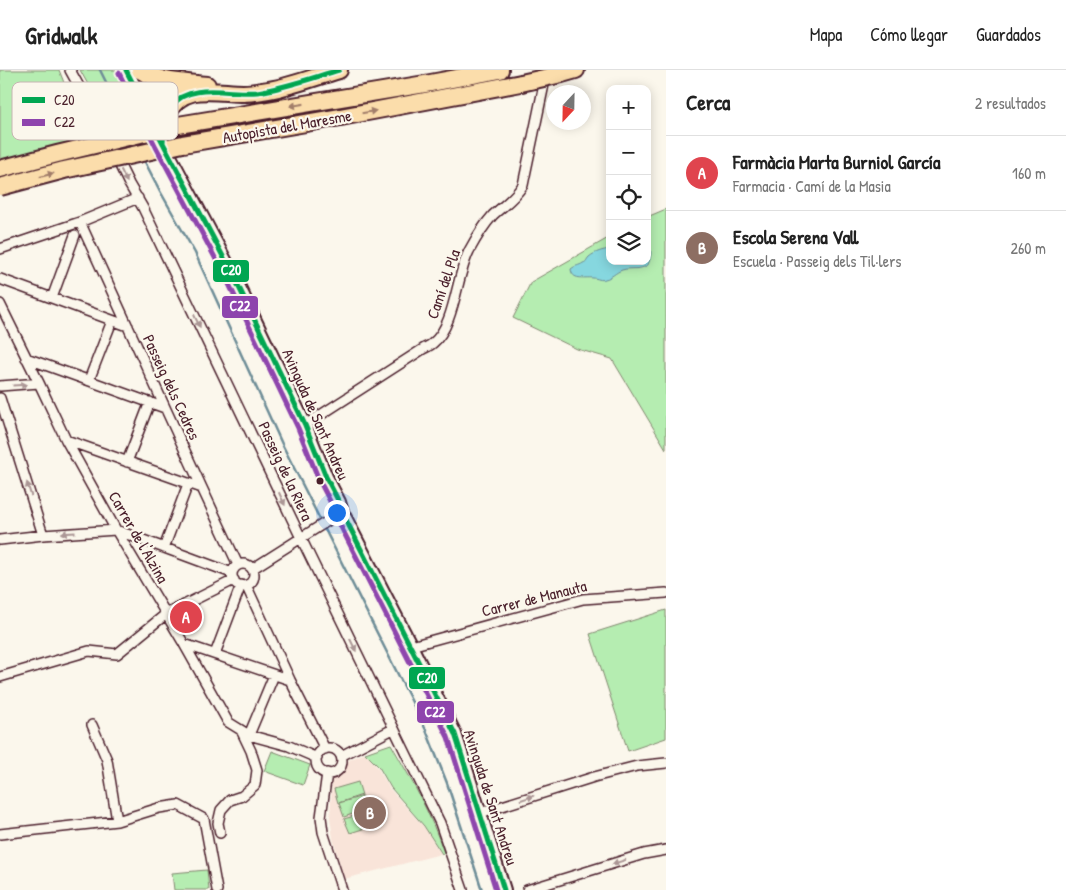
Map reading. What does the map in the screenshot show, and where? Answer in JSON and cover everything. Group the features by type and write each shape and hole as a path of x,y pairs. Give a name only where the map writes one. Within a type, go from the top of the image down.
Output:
{"highway":[{"path":"140,70 152,77 170,82"},
{"path":"178,83 219,86 253,86 270,84 312,70"},
{"path":"178,94 196,91 244,93 264,91 339,70"},
{"name":"Autopista del Maresme","path":"178,125 500,70"},
{"name":"Autopista del Maresme","path":"0,187 64,170 183,144 522,83 562,71"},
{"path":"178,99 196,91"},
{"name":"Autopista del Maresme","path":"0,169 116,140"}],"street":[{"name":"Passeig de la Riera","path":"70,70 77,82"},
{"name":"Avinguda de Sant Andreu","path":"126,70 132,82"},
{"name":"Camí del Pla","path":"305,425 433,343 443,331 450,318 464,262 470,249 480,232 493,216 516,196 523,185 562,71"},
{"name":"Passeig de la Riera","path":"107,140 138,198 440,823 462,890"},
{"name":"Avinguda de Sant Andreu","path":"162,140 236,279 305,425 342,512 454,734 504,890"},
{"path":"0,249 80,222 138,198"},
{"name":"Passeig dels Cedres","path":"80,222 202,488 238,577 325,749"},
{"path":"52,298 75,235"},
{"path":"0,279 128,326"},
{"name":"Carrer de l'Alzina","path":"0,304 66,440 228,722 249,735 289,746 317,758"},
{"path":"89,380 112,321"},
{"path":"26,358 165,408"},
{"path":"0,386 39,383"},
{"path":"0,398 44,535"},
{"path":"127,462 150,402"},
{"path":"66,440 202,488"},
{"path":"164,548 188,484"},
{"path":"252,569 342,512"},
{"path":"0,540 116,530 238,577 250,583 254,575 252,569 246,564 238,577 215,654"},
{"path":"0,678 89,651 117,654 166,614 238,577"},
{"name":"Carrer de Manauta","path":"411,646 582,599 666,593"},
{"path":"184,644 290,680"},
{"path":"249,735 274,675"},
{"path":"92,725 107,760 117,821"},
{"path":"341,756 393,729"},
{"path":"220,832 218,823 221,810 230,800 242,796 255,785 257,770 241,730"},
{"path":"325,749 335,750 341,756 340,769 333,773 321,771 318,767 317,758 325,749"},
{"path":"480,813 594,777 636,766 666,763"},
{"path":"327,773 321,817 323,832 342,890"},
{"path":"0,834 117,821 159,808 178,805 204,819 217,890"},
{"path":"527,890 644,854 666,850"}],"shaded area":[{"path":"365,753 378,768 390,789 424,827 441,854 344,879 333,839 330,817 332,779 340,776 349,760"}],"green space":[{"path":"0,70 59,70 64,82 12,82 12,140 69,140 0,195"},
{"path":"80,70 118,70 124,82 87,82"},
{"path":"666,209 666,449 612,359 577,349 513,318 531,282 606,239 606,265 651,265 651,215"},
{"path":"666,610 666,738 628,751 590,634"},
{"path":"391,744 427,811 444,853 442,854 424,826 391,788 379,767 365,753"},
{"path":"272,751 310,765 303,785 264,771"},
{"path":"358,782 362,795 338,803 334,789"},
{"path":"363,796 367,809 344,817 339,803"},
{"path":"368,812 372,826 350,833 344,819"},
{"path":"207,870 209,890 174,890 172,873"}],"water":[{"path":"606,250 606,265 648,265 622,270 602,280 579,278 572,273 571,269 585,262 591,255"}],"waterway":[{"path":"100,70 106,82"},
{"path":"144,160 195,253 282,444 426,730 447,783 482,890"}],"transit line":[{"name":"C20","path":"126,70 132,82"},
{"name":"C20","path":"178,100 200,91 257,92 339,70"},
{"name":"C22","path":"119,73 124,82"},
{"name":"C22","path":"152,140 228,282 298,428 335,515 448,737 496,890"},
{"name":"C20","path":"161,140 235,279 305,425 342,512 455,734 504,890"}],"place":[{"name":"Farmàcia Marta Burniol García","path":"186,617"},
{"name":"Escola Serena Vall","path":"370,813"}]}
